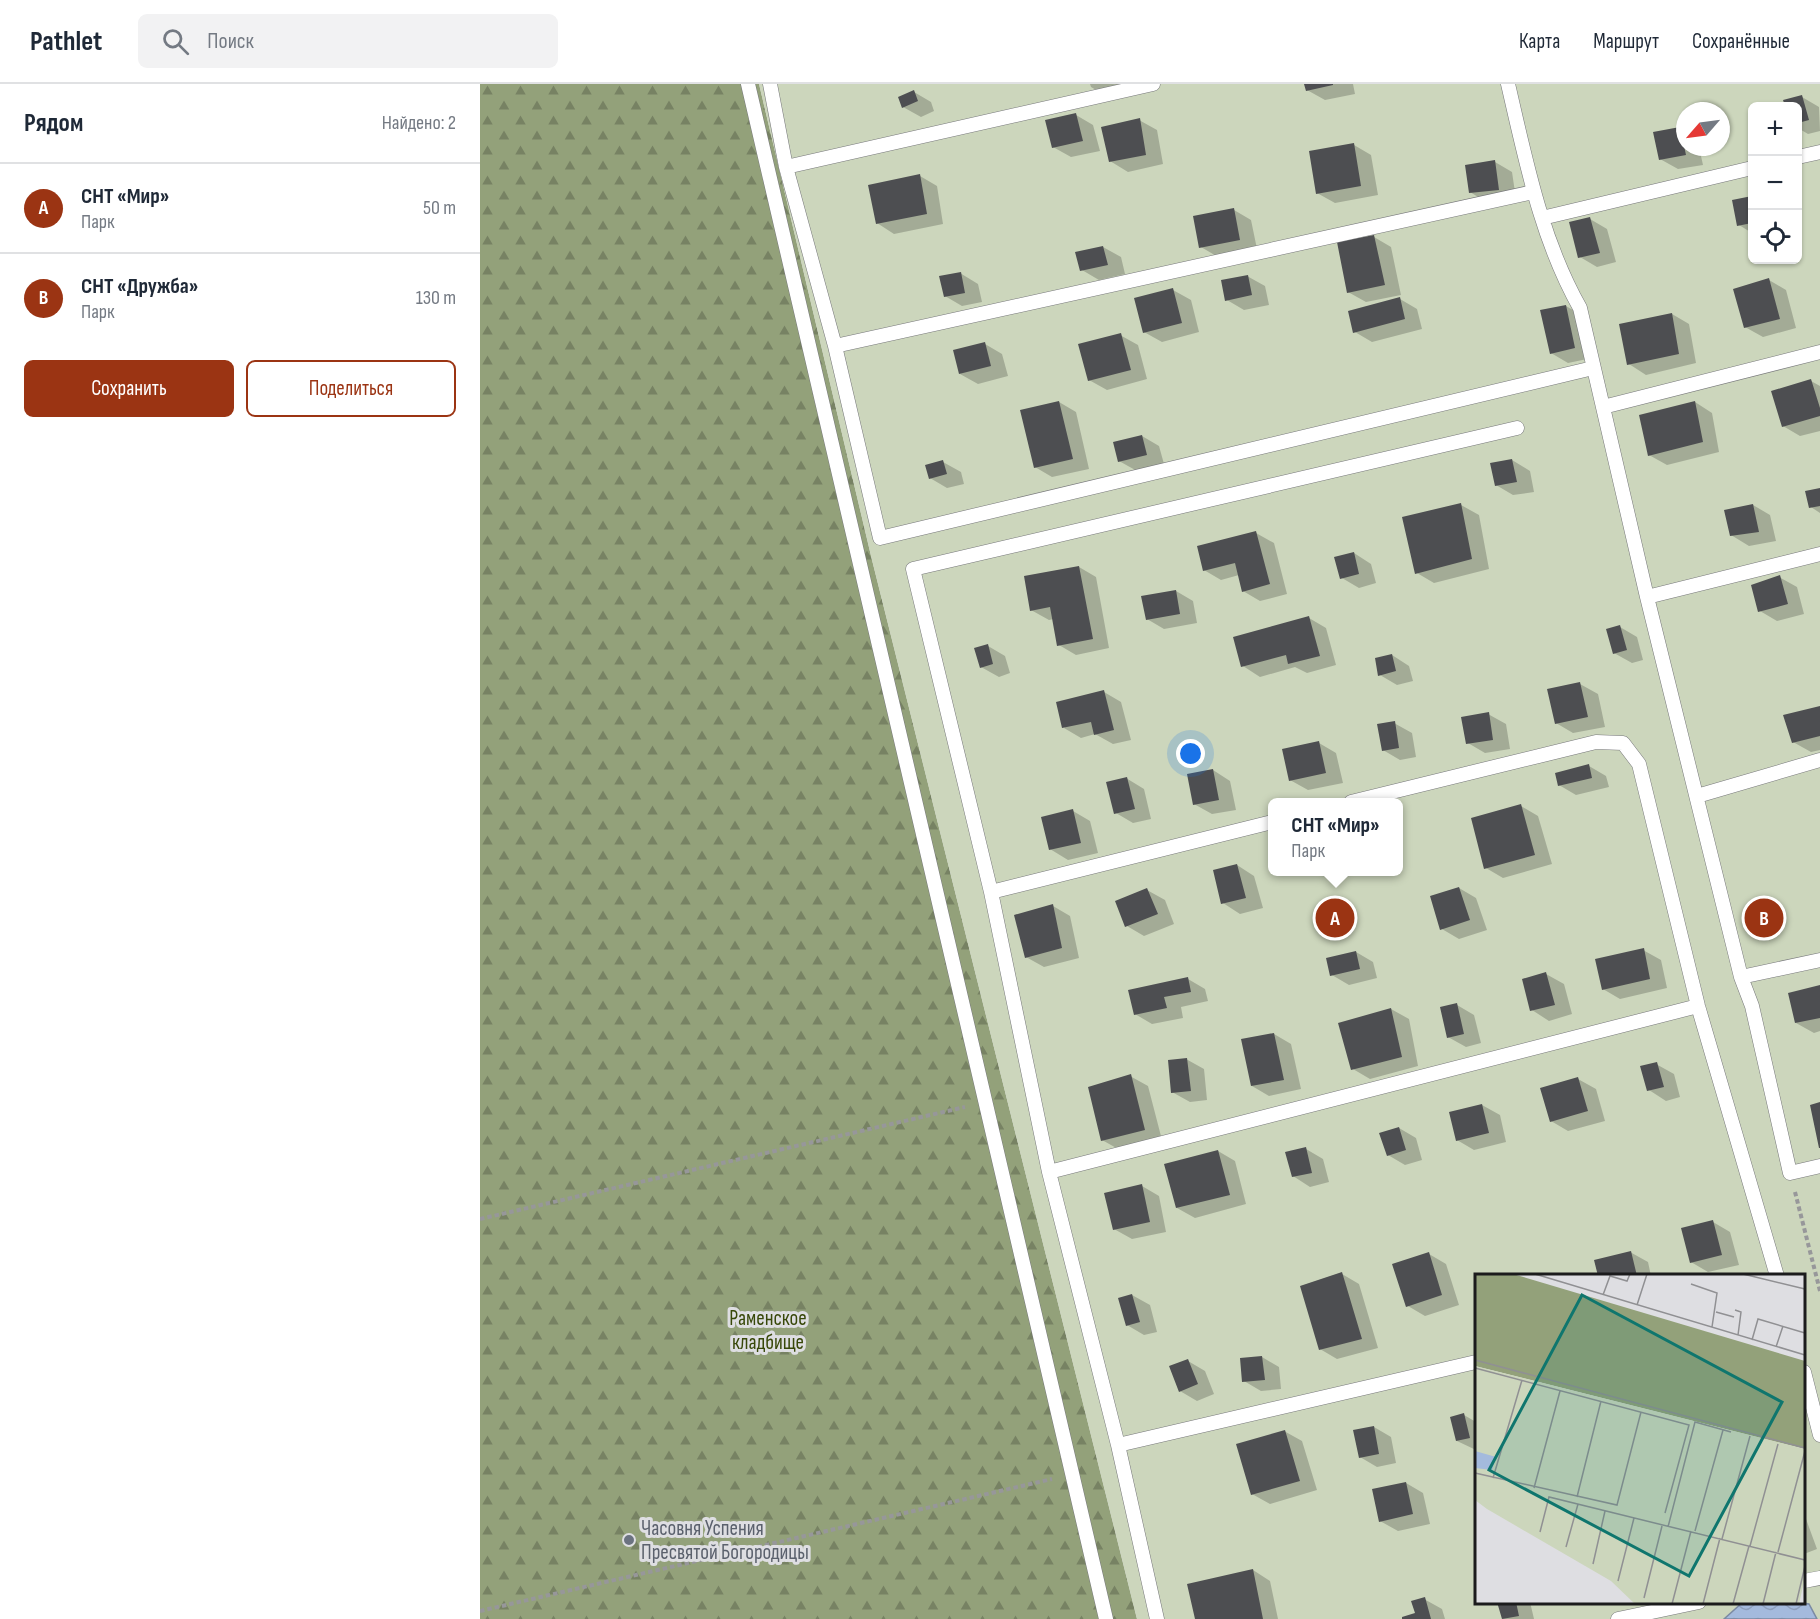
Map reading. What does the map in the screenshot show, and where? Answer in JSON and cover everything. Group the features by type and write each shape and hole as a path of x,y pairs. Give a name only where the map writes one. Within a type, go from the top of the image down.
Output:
{"lane":[{"path":"748,84 1106,1619"},
{"path":"770,84 786,167 835,346 880,538 1593,368"},
{"path":"786,167 1153,84"},
{"path":"1508,84 1533,192 1563,278 1580,308 1647,597 1741,977 1752,1006 1790,1173 1820,1166"},
{"path":"1802,156 1820,152"},
{"path":"1542,218 1748,169"},
{"path":"835,346 1533,192"},
{"path":"1603,407 1820,352"},
{"path":"1157,1619 1118,1445 1049,1172 991,892 913,569 1517,428"},
{"path":"1647,597 1820,554"},
{"path":"1367,798 1596,742 1623,743 1640,764 1698,1006 1778,1274"},
{"path":"1697,796 1820,760"},
{"path":"991,892 1268,823"},
{"path":"1741,977 1820,960"},
{"path":"1049,1172 1698,1006"},
{"path":"1118,1445 1475,1362"},
{"path":"1805,1379 1820,1435"},
{"path":"1805,1581 1820,1578"},
{"path":"1618,1619 1689,1604"}],"path":[{"path":"480,1219 986,1102"},
{"path":"1790,1173 1820,1290"},
{"path":"480,1611 1072,1474"}],"green space":[{"name":"Раменское кладбище","path":"480,84 759,84 872,560 1137,1619 480,1619"},
{"path":"759,84 1820,84 1820,1619 1137,1619 872,560"}],"water":[{"path":"1805,1603 1809,1604 1817,1619 1724,1619 1741,1604"}],"building":[{"path":"1304,84 1333,84 1333,85 1306,91"},
{"path":"914,90 918,101 902,108 898,97"},
{"path":"1802,95 1809,120 1802,122 1802,102 1784,102 1783,100"},
{"path":"1076,113 1083,141 1052,148 1045,120"},
{"path":"1140,118 1146,155 1109,162 1101,127"},
{"path":"1676,128 1676,156 1681,156 1659,160 1653,132"},
{"path":"1354,143 1361,186 1316,194 1309,151"},
{"path":"1495,160 1499,190 1469,193 1465,165"},
{"path":"920,174 927,214 876,224 868,185"},
{"path":"1748,197 1748,224 1737,226 1732,200"},
{"path":"1234,208 1240,240 1199,248 1193,216"},
{"path":"1590,217 1600,253 1578,258 1569,222"},
{"path":"1374,235 1385,285 1347,293 1337,242"},
{"path":"1103,246 1108,265 1080,271 1075,252"},
{"path":"961,272 965,293 944,297 939,276"},
{"path":"1248,275 1252,295 1225,301 1221,280"},
{"path":"1769,278 1780,319 1744,328 1733,289"},
{"path":"1173,288 1182,323 1143,333 1134,298"},
{"path":"1400,297 1405,319 1353,333 1348,311"},
{"path":"1566,305 1575,348 1550,354 1540,310"},
{"path":"1672,313 1679,354 1627,365 1619,324"},
{"path":"1121,333 1131,370 1088,381 1078,344"},
{"path":"985,342 991,366 959,374 953,350"},
{"path":"1811,379 1820,408 1820,416 1782,427 1771,391"},
{"path":"1059,401 1073,459 1034,468 1020,410"},
{"path":"1695,401 1703,442 1648,456 1639,415"},
{"path":"1142,435 1147,455 1118,462 1113,442"},
{"path":"1512,459 1517,482 1495,486 1490,463"},
{"path":"943,460 947,474 929,479 925,465"},
{"path":"1820,488 1820,506 1809,508 1805,491"},
{"path":"1461,503 1472,559 1415,574 1402,517"},
{"path":"1753,504 1759,532 1730,536 1724,510"},
{"path":"1256,531 1270,584 1242,592 1235,563 1203,571 1197,546"},
{"path":"1354,552 1359,574 1340,579 1334,557"},
{"path":"1079,566 1093,639 1057,646 1050,607 1030,611 1024,576"},
{"path":"1780,575 1788,604 1758,612 1751,585"},
{"path":"1176,590 1180,614 1146,620 1141,596"},
{"path":"1309,616 1320,656 1288,664 1286,655 1241,667 1233,637"},
{"path":"1620,625 1627,650 1613,654 1606,629"},
{"path":"988,644 993,664 980,668 974,648"},
{"path":"1392,654 1396,671 1378,676 1375,658"},
{"path":"1580,682 1588,717 1555,724 1547,689"},
{"path":"1104,690 1114,730 1094,735 1091,722 1062,728 1056,702"},
{"path":"1820,706 1820,736 1792,743 1783,715"},
{"path":"1489,712 1493,740 1466,744 1461,717"},
{"path":"1395,721 1399,748 1382,751 1377,724"},
{"path":"1319,741 1326,773 1289,781 1282,749"},
{"path":"1589,764 1592,778 1558,786 1555,773"},
{"path":"1213,769 1219,800 1193,805 1187,774"},
{"path":"1127,777 1135,809 1114,814 1106,782"},
{"path":"1521,804 1535,855 1484,869 1471,818"},
{"path":"1073,809 1081,843 1049,850 1041,817"},
{"path":"1237,864 1246,898 1221,904 1213,870"},
{"path":"1459,887 1470,920 1440,930 1430,896"},
{"path":"1147,888 1158,914 1125,927 1115,901"},
{"path":"1053,904 1062,948 1025,958 1014,915"},
{"path":"1644,948 1650,979 1602,990 1595,959"},
{"path":"1356,951 1360,969 1330,976 1326,958"},
{"path":"1546,972 1555,1005 1530,1011 1522,979"},
{"path":"1188,977 1191,992 1164,997 1167,1008 1134,1015 1128,990"},
{"path":"1820,985 1820,1018 1795,1023 1788,993"},
{"path":"1457,1003 1464,1034 1447,1038 1440,1007"},
{"path":"1391,1008 1402,1057 1351,1070 1338,1023"},
{"path":"1274,1033 1284,1080 1251,1086 1241,1039"},
{"path":"1187,1058 1191,1091 1171,1093 1168,1060"},
{"path":"1657,1062 1664,1087 1647,1091 1640,1066"},
{"path":"1131,1074 1145,1130 1101,1141 1088,1087"},
{"path":"1578,1077 1588,1111 1550,1122 1540,1088"},
{"path":"1820,1102 1820,1148 1819,1148 1810,1105"},
{"path":"1482,1104 1489,1133 1456,1141 1449,1112"},
{"path":"1399,1127 1406,1150 1387,1156 1379,1133"},
{"path":"1306,1147 1312,1173 1292,1177 1285,1152"},
{"path":"1218,1150 1230,1195 1176,1208 1164,1164"},
{"path":"1142,1184 1150,1222 1113,1230 1104,1193"},
{"path":"1713,1220 1722,1255 1690,1263 1681,1228"},
{"path":"1631,1251 1637,1274 1598,1274 1594,1260"},
{"path":"1429,1252 1442,1295 1406,1307 1392,1264"},
{"path":"1342,1272 1362,1339 1319,1350 1300,1286"},
{"path":"1132,1294 1140,1322 1126,1326 1118,1298"},
{"path":"1262,1356 1265,1380 1242,1382 1240,1358"},
{"path":"1188,1359 1198,1384 1179,1392 1169,1366"},
{"path":"1464,1413 1470,1438 1456,1441 1450,1417"},
{"path":"1374,1426 1379,1454 1359,1458 1353,1430"},
{"path":"1285,1430 1300,1481 1251,1495 1236,1444"},
{"path":"1406,1482 1413,1514 1379,1522 1372,1489"},
{"path":"1253,1569 1263,1619 1195,1619 1187,1584"},
{"path":"1425,1597 1431,1619 1402,1619 1402,1617 1415,1613 1411,1601"},
{"path":"1498,1604 1516,1604 1519,1616 1502,1619"}],"place":[{"name":"СНТ «Мир»","path":"1335,918"},
{"name":"СНТ «Дружба»","path":"1764,918"},
{"name":"Часовня Успения Пресвятой Богородицы","path":"629,1540"}]}
